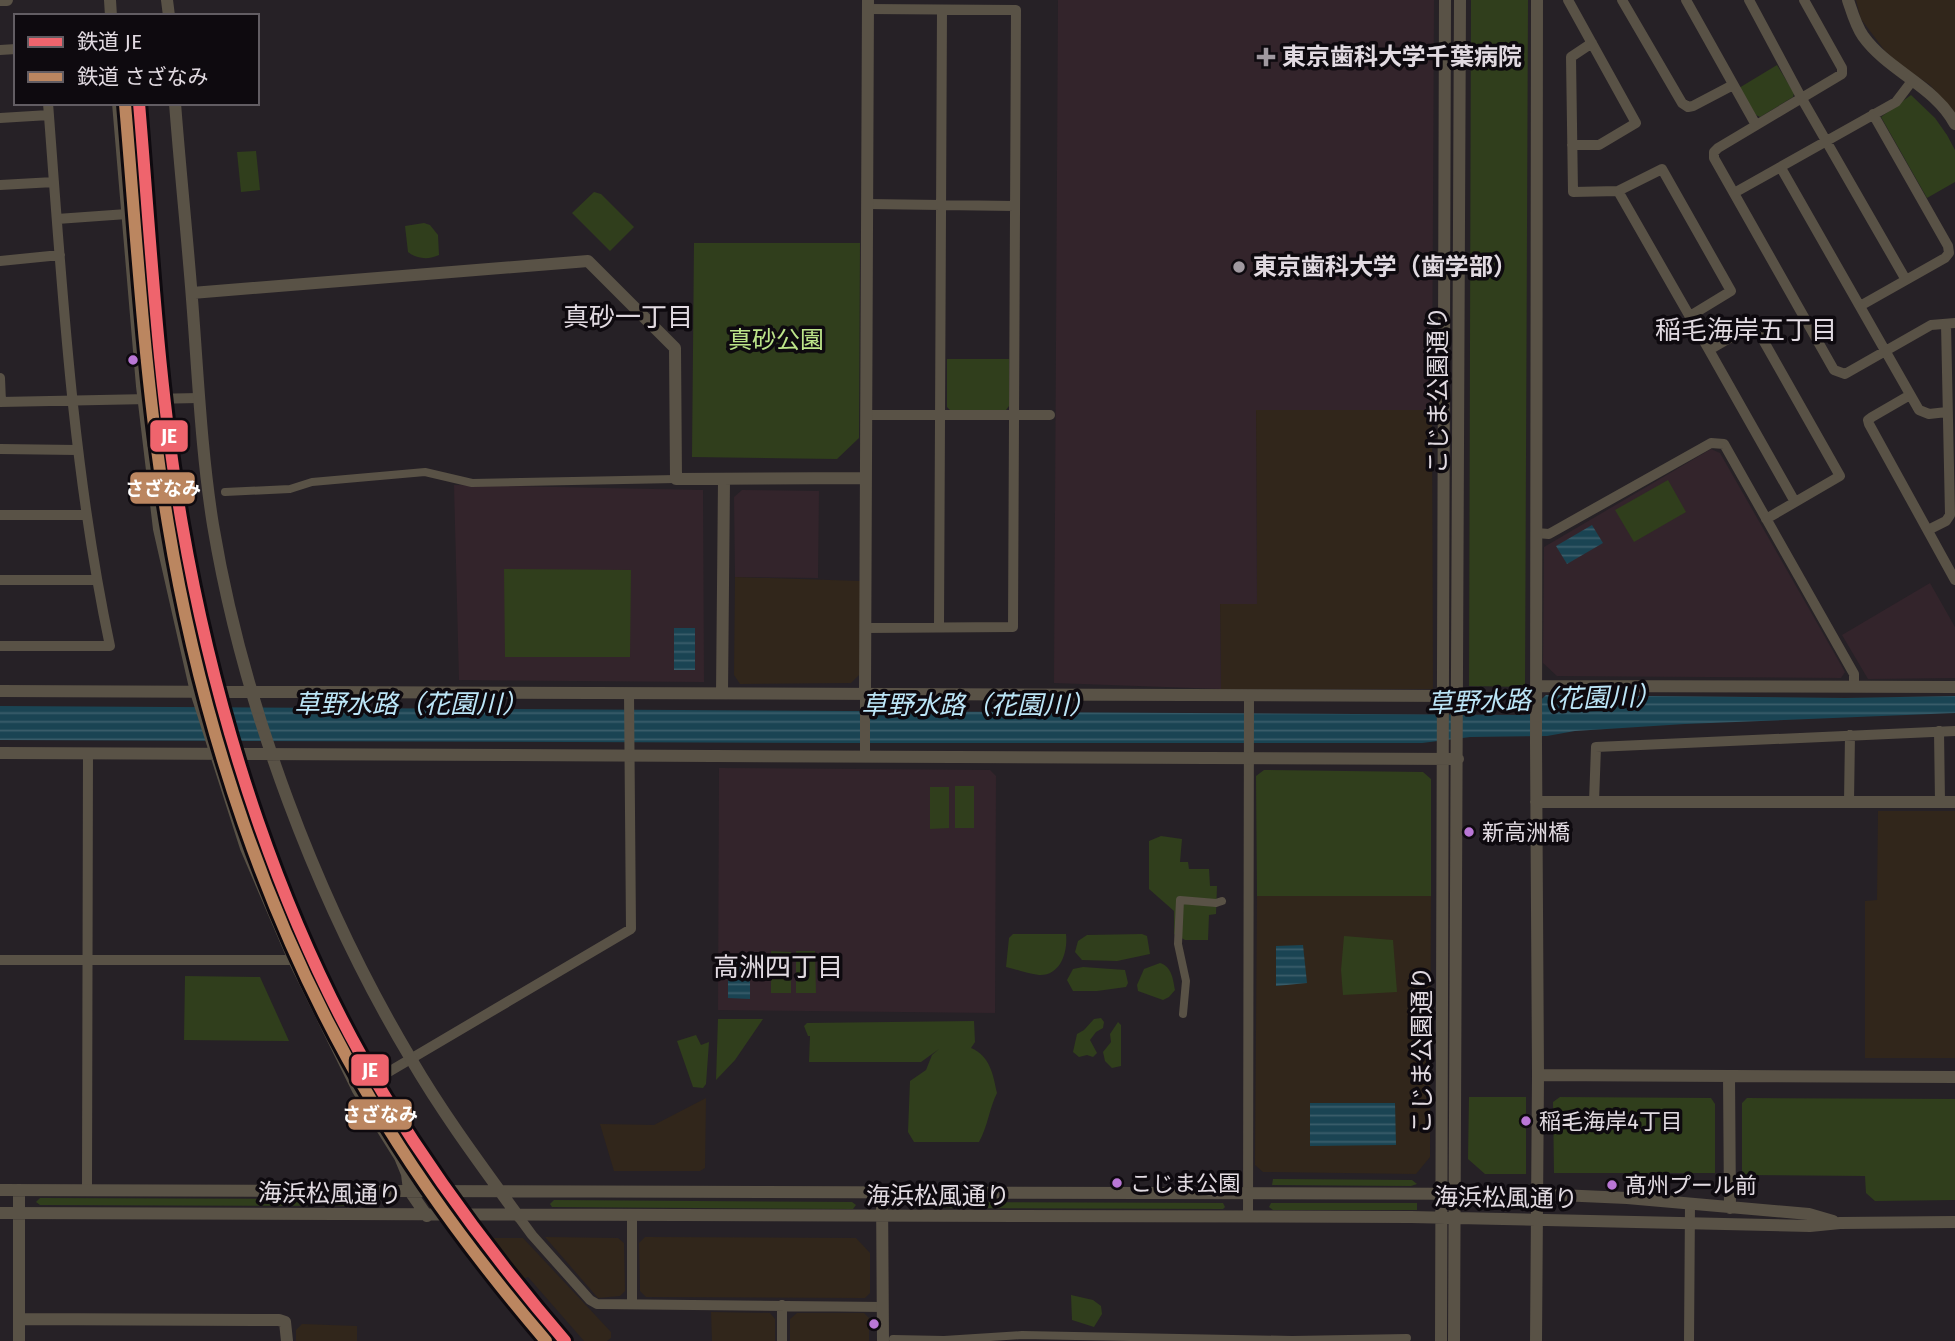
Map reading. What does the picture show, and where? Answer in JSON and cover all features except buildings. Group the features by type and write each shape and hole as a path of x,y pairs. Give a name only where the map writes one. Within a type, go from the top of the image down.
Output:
{"street":[{"path":"0,1 7,0"},
{"name":"こじま公園通り","path":"1446,0 1444,758 1449,1218 1454,1341"},
{"name":"こじま公園通り","path":"1449,1193 1458,759 1460,0"},
{"path":"1536,1341 1537,0"},
{"path":"1568,0 1636,123 1598,145 1572,145"},
{"path":"1622,0 1682,103 1688,107 1693,106 1733,85"},
{"path":"1686,0 1756,125"},
{"path":"1749,0 1802,99 1906,280"},
{"path":"1804,0 1842,68 1842,74 1714,152 1714,158 1834,370 1844,374 1931,325 1950,323 1947,412 1950,515 1946,521 1928,530"},
{"path":"1849,0 1862,35 1876,51 1933,96 1955,124"},
{"path":"865,628 1013,627 1016,10 942,10 867,5 867,204 865,628 865,756"},
{"path":"939,627 942,10"},
{"path":"1592,43 1571,57 1573,192 1618,191 1662,169 1731,291 1690,316"},
{"path":"1734,194 1896,102 1912,81"},
{"path":"118,105 144,401 159,528 197,692 246,848 294,960 358,1090 400,1157 407,1174 408,1190 427,1216"},
{"path":"175,105 199,398 213,524 252,692 272,754 331,905 410,1058 456,1130 518,1216 590,1300 597,1304 883,1307"},
{"path":"0,118 49,109 77,450 96,580 110,646 0,646"},
{"path":"1860,306 1945,258 1949,253 1948,246 1873,114"},
{"path":"1781,168 1910,395 1923,413 1947,412"},
{"path":"0,185 54,182"},
{"path":"1618,191 1795,502"},
{"path":"867,204 1015,206"},
{"path":"57,219 127,214"},
{"path":"0,261 60,255"},
{"path":"192,293 588,261 675,348 676,479"},
{"path":"1709,350 1754,324 1840,476 1766,519"},
{"path":"0,378 1,402 199,398"},
{"path":"1910,395 1868,420 1955,580"},
{"path":"866,415 1050,415"},
{"path":"1536,533 1549,534 1711,443 1724,444 1854,674 1854,687"},
{"path":"0,449 77,450"},
{"path":"225,492 290,489 312,482 425,472 472,483 866,478"},
{"path":"722,693 724,480"},
{"path":"0,515 86,515"},
{"path":"0,580 96,580"},
{"path":"1536,690 1955,687"},
{"path":"0,691 1458,696"},
{"path":"358,1090 631,929 629,693"},
{"path":"1248,1217 1249,695"},
{"path":"1939,731 1940,802"},
{"path":"1594,802 1596,747 1955,731"},
{"path":"1849,802 1850,735"},
{"path":"0,753 1458,759"},
{"path":"87,1190 88,753"},
{"path":"1536,802 1955,802"},
{"path":"1183,1014 1186,981 1178,944 1180,900 1216,903 1222,901"},
{"path":"0,960 294,960"},
{"path":"1538,1075 1955,1077"},
{"path":"1729,1076 1730,1208"},
{"name":"海浜松風通り","path":"0,1190 1537,1194 1627,1198 1809,1214 1840,1223"},
{"path":"19,1190 19,1341"},
{"path":"883,1192 883,1307 888,1340 1023,1335 1292,1340 1407,1338"},
{"path":"1689,1341 1690,1204"},
{"name":"海浜松風通り","path":"0,1213 1449,1218 1810,1226 1840,1223"},
{"path":"632,1216 632,1304"},
{"name":"こじま公園通り","path":"1441,1341 1449,1218"},
{"path":"1840,1223 1955,1222"},
{"path":"782,1305 782,1341"},
{"path":"19,1320 279,1320 285,1322 287,1341"}],"shaded area":[{"path":"1058,0 1434,0 1432,410 1256,410 1257,604 1220,604 1221,689 1054,683"},
{"path":"1856,0 1955,0 1955,113 1930,85 1885,51 1861,19"},
{"path":"1256,410 1432,410 1433,689 1221,689 1220,604 1257,604"},
{"path":"1711,449 1720,453 1845,672 1841,678 1557,676 1543,663 1544,547"},
{"path":"454,485 703,490 704,682 459,680"},
{"path":"742,490 819,491 818,578 735,577 734,497"},
{"path":"735,577 860,581 859,675 851,683 740,684 734,675"},
{"path":"1930,583 1955,627 1955,678 1868,679 1842,635"},
{"path":"719,768 990,770 996,776 995,1013 718,1010"},
{"path":"1878,811 1955,811 1955,1058 1865,1058 1865,901 1877,900"},
{"path":"1257,896 1431,896 1430,1157 1416,1174 1263,1172 1255,1165"},
{"path":"706,1098 705,1168 700,1171 614,1171 600,1124 654,1125"},
{"path":"545,1237 618,1238 624,1243 625,1291 620,1296 598,1298"},
{"path":"645,1237 856,1238 870,1253 870,1293 865,1298 646,1297 640,1291 639,1243"},
{"path":"483,1238 523,1238 611,1332 611,1338 607,1341 584,1341 528,1277 516,1282"},
{"path":"711,1312 770,1313 775,1319 775,1341 712,1341"},
{"path":"797,1313 864,1313 869,1318 869,1341 790,1341 790,1319"},
{"path":"302,1324 357,1326 357,1341 296,1341 296,1330"}],"green space":[{"path":"1471,0 1528,0 1525,687 1469,686"},
{"path":"1777,65 1794,93 1793,97 1760,117 1739,88"},
{"path":"1911,95 1935,118 1955,150 1955,182 1927,198 1881,117"},
{"path":"256,151 260,190 241,192 237,152"},
{"path":"594,192 601,194 634,227 610,251 572,213"},
{"path":"424,223 430,225 438,235 439,255 435,257 419,257 408,252 405,226"},
{"name":"真砂公園","path":"694,243 860,243 859,438 837,459 692,457"},
{"path":"947,359 1009,359 1009,406 1006,410 950,410 947,407"},
{"path":"1668,480 1686,512 1634,542 1615,510"},
{"path":"504,569 631,570 630,657 505,657"},
{"path":"1264,770 1423,772 1431,779 1431,896 1257,896 1256,776"},
{"path":"955,786 974,786 974,828 955,828"},
{"path":"930,787 949,787 949,828 930,829"},
{"path":"1161,836 1182,839 1180,862 1188,862 1189,869 1209,869 1210,886 1217,886 1216,914 1209,915 1208,940 1185,940 1174,934 1174,911 1149,889 1149,841"},
{"path":"1013,934 1066,934 1062,961 1053,971 1039,975 1006,967 1009,938"},
{"path":"1087,935 1147,936 1150,954 1117,961 1082,960 1075,952 1078,941"},
{"path":"1344,936 1393,940 1397,992 1343,995 1341,970"},
{"path":"771,951 791,952 791,993 771,993"},
{"path":"796,951 815,951 816,993 796,993"},
{"path":"1160,963 1169,970 1175,990 1163,1000 1138,991 1137,985 1144,969"},
{"path":"1083,967 1125,970 1128,983 1126,987 1073,991 1067,980 1073,969"},
{"path":"185,976 260,977 289,1041 184,1040"},
{"path":"1101,1018 1104,1022 1103,1028 1090,1040 1097,1053 1093,1057 1079,1057 1073,1052 1077,1034 1094,1019"},
{"path":"718,1019 763,1019 735,1060 716,1080"},
{"path":"974,1021 975,1042 971,1048 987,1061 997,1093 979,1142 914,1142 908,1132 910,1081 926,1070 932,1055 939,1049 921,1062 809,1062 810,1036 804,1026 807,1023"},
{"path":"1118,1022 1121,1025 1121,1066 1112,1068 1105,1061 1103,1052 1111,1042 1110,1034"},
{"path":"696,1035 701,1045 709,1042 706,1084 703,1088 693,1087 677,1041"},
{"path":"1469,1097 1526,1097 1526,1174 1485,1174 1468,1159"},
{"path":"1560,1097 1711,1098 1715,1104 1715,1173 1554,1173 1553,1102"},
{"path":"1747,1098 1955,1099 1955,1200 1875,1201 1866,1193 1865,1176 1742,1175 1742,1103"},
{"path":"1273,1179 1412,1180 1417,1184 1272,1185"},
{"path":"40,1198 364,1199 364,1206 40,1205 36,1202"},
{"path":"554,1200 852,1202 856,1205 853,1209 552,1207 550,1204"},
{"path":"913,1202 1223,1203 1225,1207 913,1208 910,1205"},
{"path":"1271,1203 1417,1203 1417,1210 1273,1210 1269,1207"},
{"path":"1071,1295 1093,1300 1101,1306 1102,1314 1094,1327 1072,1320"}],"water":[{"path":"1592,525 1603,543 1567,564 1556,546"},
{"path":"674,628 695,628 695,670 674,670"},
{"name":"草野水路（花園川）","path":"1546,695 1845,698 1955,696 1955,713 1685,724 1575,731 1547,736 1470,737 1422,743 0,740 0,706 1525,715"},
{"path":"1303,945 1307,983 1276,986 1276,946"},
{"path":"728,957 750,957 750,999 728,998"},
{"path":"1310,1103 1395,1103 1396,1145 1310,1146"}],"rail line":[{"name":"さざなみ","path":"125,105 147,367 168,524 199,675 244,823 301,967 335,1036 373,1103 454,1226 546,1341"},
{"name":"JE","path":"139,105 161,367 182,524 214,672 258,821 315,964 349,1033 386,1098 471,1223 565,1341"}],"place":[{"name":"東京歯科大学千葉病院","path":"1266,57"},
{"name":"東京歯科大学（歯学部）","path":"1239,267"},
{"name":"新高洲橋","path":"1469,832"},
{"name":"稲毛海岸4丁目","path":"1526,1121"},
{"name":"こじま公園","path":"1117,1183"},
{"name":"髙州プール前","path":"1612,1185"}],"district":[{"name":"真砂一丁目","path":"628,317"},
{"name":"稲毛海岸五丁目","path":"1746,330"},
{"name":"高洲四丁目","path":"778,967"}]}
